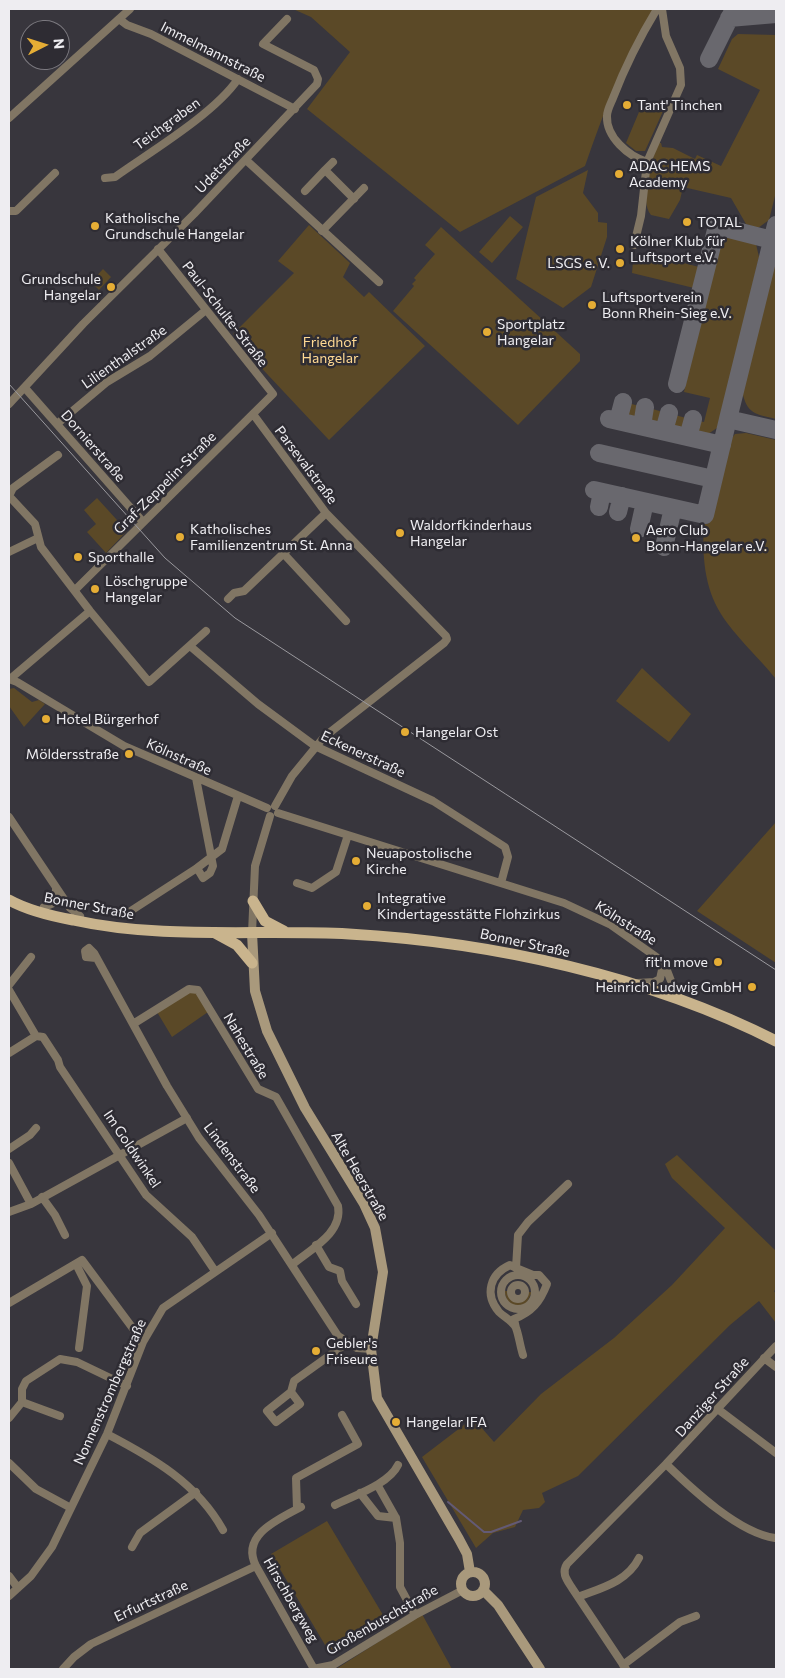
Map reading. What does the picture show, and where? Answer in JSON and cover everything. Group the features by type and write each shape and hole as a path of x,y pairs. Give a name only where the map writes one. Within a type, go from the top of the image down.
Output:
{"main road":[{"name":"Bonner Straße","path":"9,899 80,916 165,932"},
{"name":"Bonner Straße","path":"9,899 44,914 93,925 165,932 348,934 432,940 541,959 686,1003 776,1041"},
{"path":"253,901 265,921 288,933"},
{"path":"214,932 237,945 252,963"}],"street":[{"path":"10,113 130,9"},
{"path":"647,162 634,156 621,145 610,130 606,115 640,35 657,9"},
{"path":"634,245 641,216 647,162 680,89 682,80 680,68 666,36 662,9"},
{"name":"Immelmannstraße","path":"119,19 127,25 151,34 295,109"},
{"name":"Udetstraße","path":"9,404 86,321 246,160 317,84 318,74 263,44 287,19"},
{"name":"Teichgraben","path":"105,178 115,178 207,110 238,79"},
{"path":"246,160 379,282"},
{"path":"305,191 333,162"},
{"path":"324,170 354,198"},
{"path":"9,211 16,211 55,173"},
{"path":"322,231 364,188"},
{"name":"Paul-Schulte-Straße","path":"158,250 273,394"},
{"name":"Lilienthalstraße","path":"57,424 95,391 150,356 206,310"},
{"name":"Dornierstraße","path":"25,388 143,522"},
{"name":"Graf-Zeppelin-Straße","path":"75,590 273,394"},
{"name":"Parsevalstraße","path":"253,414 326,513 446,636 444,643 362,706 315,746"},
{"path":"58,455 10,493 10,498 24,510 35,524 41,547 90,611 150,682 206,631"},
{"path":"228,599 234,593 244,591 326,513"},
{"path":"9,552 38,538"},
{"path":"283,553 346,621"},
{"path":"9,678 90,611"},
{"name":"Eckenerstraße","path":"190,646 258,704 315,746 433,801 505,847 508,857 501,883"},
{"name":"Kölnstraße","path":"9,678 124,746 238,796 268,812"},
{"path":"252,933 255,866 270,806 277,809 292,776 315,746"},
{"path":"196,778 206,838 213,866 210,873 203,878 196,868"},
{"path":"126,914 212,857 222,848 238,796"},
{"name":"Kölnstraße","path":"277,809 348,835 501,883 584,912 610,925 662,961 667,968 671,986 686,1003"},
{"path":"9,817 70,908 80,916"},
{"path":"297,883 312,888 336,872 348,835"},
{"path":"44,907 56,902 56,886"},
{"name":"Alte Heerstraße","path":"252,933 252,963 255,991 260,1011 279,1058 305,1108 364,1204 375,1228 382,1260 383,1282 371,1349 377,1398 459,1539 467,1554 470,1572"},
{"path":"9,985 31,956"},
{"name":"Lindenstraße","path":"96,958 187,1118 272,1233 338,1336 347,1343"},
{"name":"Kölnstraße","path":"628,984 654,982 660,979 664,969 662,961"},
{"name":"Nahestraße","path":"133,1024 189,989 198,990 258,1089 276,1097 338,1206 340,1215 335,1230 293,1264"},
{"name":"Im Goldwinkel","path":"9,990 36,1036 43,1037 58,1060 60,1067 146,1195 192,1237 215,1272"},
{"path":"10,1053 36,1036"},
{"path":"9,1212 31,1204 187,1118"},
{"path":"9,1149 30,1135 36,1128"},
{"path":"9,1163 31,1204"},
{"path":"516,1268 518,1236 528,1222 568,1184"},
{"path":"42,1198 55,1215 65,1235"},
{"name":"Nonnenstrombergstraße","path":"9,1596 41,1564 71,1508 108,1434 143,1342 163,1308 272,1233"},
{"path":"316,1245 329,1267 340,1271 342,1281 356,1304"},
{"path":"9,1303 82,1260 143,1342"},
{"path":"76,1264 87,1286 79,1348"},
{"path":"511,1318 528,1314 538,1303 546,1284 544,1278 510,1265 502,1268 493,1276 490,1288 492,1301 500,1312 511,1318 516,1328 523,1354"},
{"path":"518,1275 528,1279 534,1288 535,1294 530,1304 520,1309 515,1309 505,1304 501,1293 502,1288 508,1278 518,1275"},
{"path":"490,1288 511,1290 513,1297 519,1299 524,1297 525,1290 545,1288"},
{"path":"291,1392 294,1381 347,1343 357,1348 371,1349"},
{"name":"Danziger Straße","path":"578,1597 566,1578 564,1571 567,1564 719,1410 776,1346"},
{"path":"764,1358 776,1367"},
{"path":"9,1418 22,1402 22,1389 26,1381 60,1360 77,1362 126,1386"},
{"path":"22,1402 60,1416"},
{"path":"719,1410 776,1453"},
{"name":"Hirschbergweg","path":"314,1669 256,1566 252,1547 258,1533 299,1508 296,1478 358,1444 342,1415"},
{"path":"108,1434 167,1468 196,1492 213,1512 223,1530"},
{"path":"9,1463 36,1489 71,1508"},
{"path":"666,1464 720,1510 763,1536 775,1538"},
{"path":"335,1504 378,1486 382,1479 394,1473 398,1465"},
{"path":"378,1486 396,1518 400,1543 400,1587 416,1615"},
{"path":"132,1547 140,1533 196,1492"},
{"path":"360,1493 378,1516 396,1518"},
{"path":"639,1558 633,1571 619,1580 578,1597 625,1667 680,1622 696,1616"},
{"name":"Erfurtstraße","path":"63,1669 74,1657 91,1644 256,1566"},
{"path":"470,1572 478,1573 484,1578 482,1590 472,1596 463,1590 461,1580 470,1572"},
{"path":"9,1576 18,1588"},
{"name":"Großenbuschstraße","path":"314,1669 333,1665 416,1615 463,1590"},
{"path":"482,1590 498,1605 540,1669"}],"green space":[{"path":"293,9 654,9 633,47 615,86 585,166 460,232 307,109 350,52 311,17"},
{"path":"738,34 776,35 776,192 769,220 758,228 746,224 731,198 683,187 680,200 669,219 651,215 646,200 647,180 659,143 661,143 662,147 673,148 695,159 697,155 721,166 760,90 718,69 732,39"},
{"path":"644,100 664,109 645,151 636,151 626,143"},
{"path":"588,170 583,193 598,213 598,222 607,223 607,237 591,287 563,308 516,279 536,197"},
{"path":"510,216 523,227 492,263 479,252"},
{"name":"Friedhof Hangelar","path":"309,225 350,263 343,277 364,297 369,292 425,346 329,440 253,359 233,334 294,273 278,261"},
{"name":"Sportplatz Hangelar","path":"441,227 580,354 580,361 518,425 393,311 414,286 412,284 416,280 414,278 435,254 425,245"},
{"path":"732,236 756,244 759,257 720,426 705,436 692,433 695,424 699,421 704,422 710,398 684,392 717,246 720,241"},
{"path":"776,255 776,419 757,414 749,409 742,391"},
{"path":"643,256 667,263 669,259 699,267 694,288 632,273 633,261 641,263"},
{"path":"103,269 111,277 99,290 91,282"},
{"path":"628,403 639,406 641,409 637,419 622,415"},
{"path":"649,408 663,412 665,415 663,424 645,421"},
{"path":"675,415 686,418 683,431 668,427"},
{"path":"746,433 776,440 776,679 721,614 711,593 705,570 704,524 708,524 729,442 735,434"},
{"path":"97,498 127,531 106,553 87,532 96,524 84,510"},
{"path":"642,668 691,714 669,742 616,701"},
{"path":"14,688 32,702 39,700 45,704 24,727 9,706 9,689"},
{"path":"776,822 776,963 697,911"},
{"path":"190,991 197,993 208,1012 172,1037 157,1012"},
{"path":"677,1155 776,1251 776,1289 774,1291 776,1294 776,1323 759,1301 730,1325 578,1476 542,1493 545,1502 539,1508 523,1510 515,1527 493,1533 476,1548 422,1457 473,1418 494,1442 541,1394 614,1338 672,1285 725,1228 672,1178 665,1164"},
{"path":"504,1291 509,1291 511,1297 518,1301 523,1300 527,1292 532,1292 526,1304 516,1306 508,1303"},
{"path":"327,1521 386,1620 331,1655 271,1554"},
{"path":"422,1614 452,1669 336,1669"}],"waterway":[{"path":"448,1502 484,1532 491,1532 521,1521"}],"taxiway":[{"path":"709,59 734,9"},
{"path":"729,18 776,14"},
{"path":"776,225 728,419 776,430"},
{"path":"677,384 717,226 772,240"},
{"path":"618,421 623,402"},
{"path":"642,426 645,407"},
{"path":"664,431 669,413"},
{"path":"609,419 722,445"},
{"path":"688,437 693,419"},
{"path":"594,490 705,515 728,419"},
{"path":"599,453 713,479"},
{"path":"599,507 602,492"},
{"path":"618,512 622,496"},
{"path":"639,529 645,502"},
{"path":"664,547 673,508"}],"tram line":[{"path":"9,384 165,558 235,618 776,970"}],"place":[{"name":"Tant' Tinchen","path":"627,105"},
{"name":"ADAC HEMS Academy","path":"619,174"},
{"name":"TOTAL","path":"687,222"},
{"name":"Katholische Grundschule Hangelar","path":"95,226"},
{"name":"Kölner Klub für Luftsport e.V.","path":"620,249"},
{"name":"LSGS e. V.","path":"620,263"},
{"name":"Grundschule Hangelar","path":"111,287"},
{"name":"Luftsportverein Bonn Rhein-Sieg e.V.","path":"592,305"},
{"name":"Sportplatz Hangelar","path":"487,332"},
{"name":"Waldorfkinderhaus Hangelar","path":"400,533"},
{"name":"Katholisches Familienzentrum St. Anna","path":"180,537"},
{"name":"Aero Club Bonn-Hangelar e.V.","path":"636,538"},
{"name":"Sporthalle","path":"78,557"},
{"name":"Löschgruppe Hangelar","path":"95,589"},
{"name":"Hotel Bürgerhof","path":"46,719"},
{"name":"Hangelar Ost","path":"405,732"},
{"name":"Möldersstraße","path":"129,754"},
{"name":"Neuapostolische Kirche","path":"356,861"},
{"name":"Integrative Kindertagesstätte Flohzirkus","path":"367,906"},
{"name":"fit'n move","path":"718,962"},
{"name":"Heinrich Ludwig GmbH","path":"752,987"},
{"name":"Gebler's Friseure","path":"316,1351"},
{"name":"Hangelar IFA","path":"396,1422"}]}
